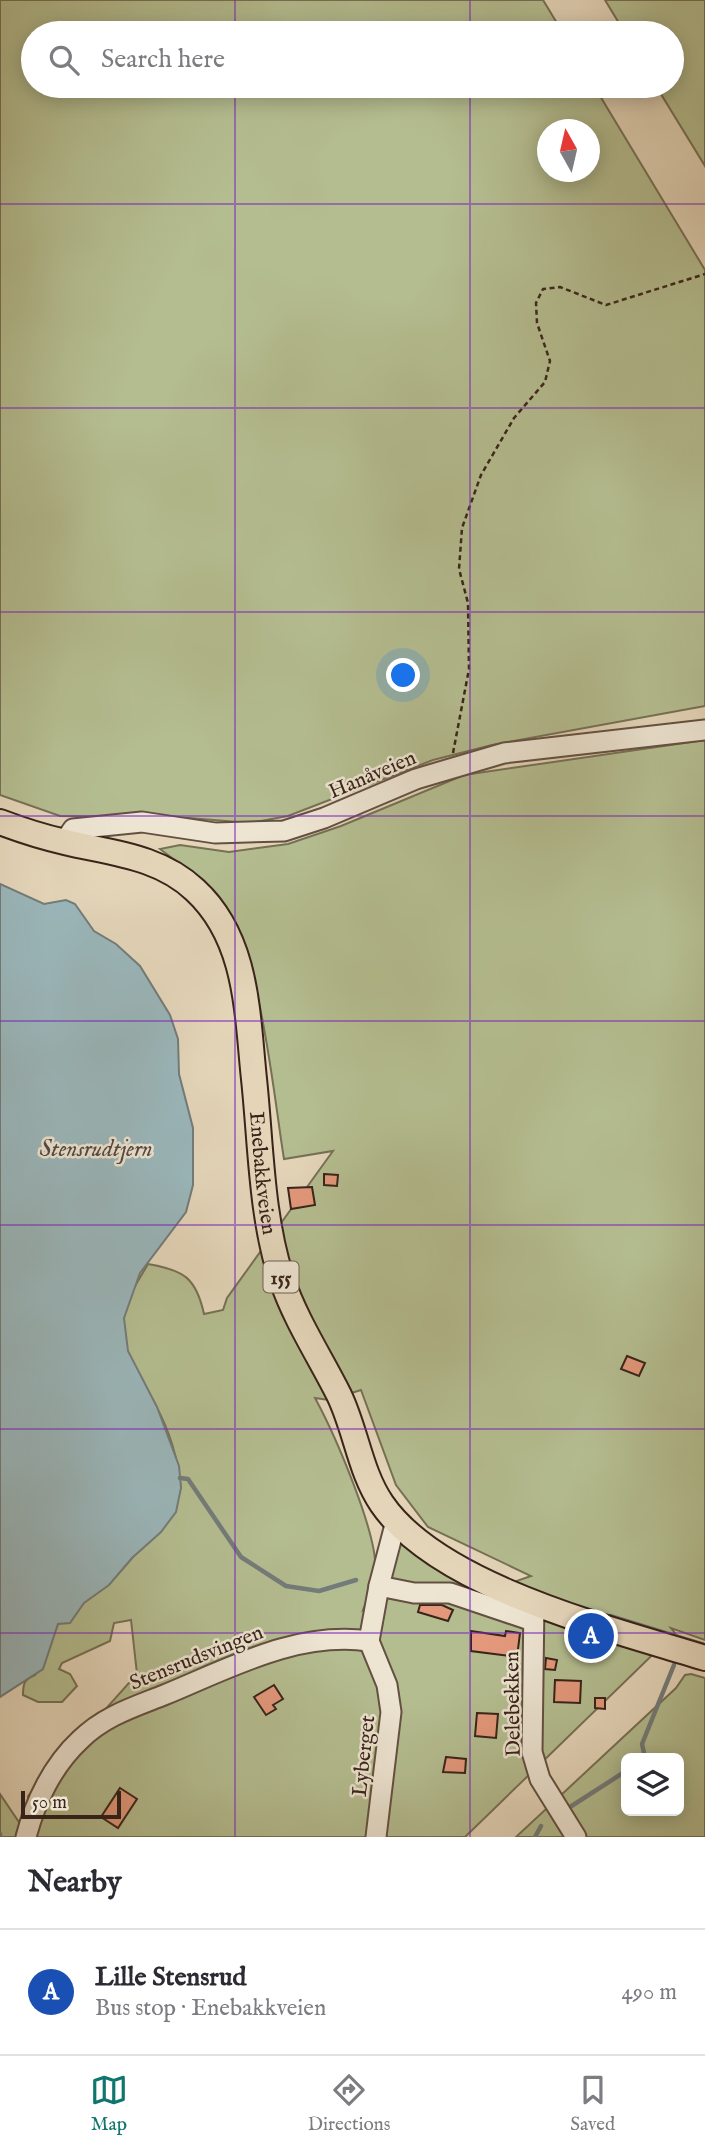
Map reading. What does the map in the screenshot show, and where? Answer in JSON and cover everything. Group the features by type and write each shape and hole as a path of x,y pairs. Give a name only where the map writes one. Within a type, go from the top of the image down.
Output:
{"main road":[{"name":"Enebakkveien","path":"0,822 64,842 128,855 170,872 206,901 231,940 245,994 267,1208 279,1271 301,1325 342,1402 374,1490 396,1521 446,1559 534,1611 705,1658"}],"street":[{"name":"Hanåveien","path":"64,842 73,829 142,822 215,833 284,831 324,818 451,767 504,753 705,730"},
{"path":"369,1641 379,1586 396,1521"},
{"path":"379,1586 414,1593 450,1593 534,1611"},
{"name":"Delebekken","path":"534,1611 530,1740 533,1760 545,1787 576,1837"},
{"name":"Stensrudsvingen","path":"26,1837 34,1810 52,1775 78,1741 104,1720 262,1654 322,1641 369,1641"},
{"name":"Lyberget","path":"369,1641 387,1685 391,1712 376,1837"}],"path":[{"path":"451,767 469,669 468,603 459,569 462,528 487,463 514,418 545,382 550,361 537,323 536,303 543,289 560,287 606,306 705,274"}],"green space":[{"path":"0,0 543,0 556,21 21,21 21,98 601,98 705,270 705,706 492,745 433,760 288,816 250,823 189,818 60,816 0,795"},
{"path":"605,0 705,0 705,166 663,98 684,98 684,21 618,21"},
{"path":"705,740 705,1640 671,1628 675,1633 465,1837 33,1837 28,1796 137,1674 131,1620 114,1623 110,1641 62,1663 59,1669 70,1674 77,1686 62,1702 38,1702 23,1695 25,1682 35,1675 58,1624 73,1615 129,1561 181,1488 169,1436 125,1342 124,1318 130,1297 148,1264 170,1269 186,1277 197,1291 204,1314 223,1310 227,1298 333,1151 284,1159 262,1018 243,944 230,914 215,892 160,849 180,845 229,852 288,844 341,826 464,775","holes":["361,1390 396,1485 428,1527 531,1576 505,1585 388,1521 375,1602 363,1610 375,1575 371,1537 354,1485 315,1398 329,1400"]},
{"path":"685,1675 705,1678 705,1837 516,1837 676,1688"},
{"path":"0,1794 29,1837 0,1837"}],"water":[{"name":"Stensrudtjern","path":"0,884 44,904 66,900 75,904 94,931 116,944 140,966 170,1015 178,1039 179,1074 193,1128 193,1185 186,1212 140,1273 124,1318 128,1351 157,1407 179,1466 181,1488 176,1512 161,1532 132,1558 109,1585 84,1603 70,1623 58,1624 43,1669 0,1697"}],"building":[{"path":"324,1174 338,1175 337,1186 324,1185"},
{"path":"312,1187 315,1205 291,1209 288,1188"},
{"path":"627,1356 645,1363 639,1376 621,1369"},
{"path":"420,1605 442,1605 453,1610 448,1621 418,1612"},
{"path":"471,1631 505,1636 506,1631 520,1633 517,1657 471,1651"},
{"path":"546,1658 557,1660 555,1670 545,1669"},
{"path":"555,1680 581,1681 580,1703 554,1702"},
{"path":"274,1685 283,1699 273,1705 276,1709 266,1715 254,1697"},
{"path":"595,1698 605,1698 605,1709 595,1708"},
{"path":"477,1713 498,1714 496,1738 475,1736"},
{"path":"446,1757 466,1759 465,1773 443,1772"},
{"path":"120,1788 137,1799 118,1828 101,1817"}],"waterway":[{"path":"180,1478 188,1479 241,1557 286,1586 319,1591 356,1580"},
{"path":"610,1616 705,1645"},
{"path":"644,1753 642,1744 674,1665"},
{"path":"570,1807 621,1774"},
{"path":"535,1837 541,1826"}],"place":[{"name":"Lille Stensrud","path":"591,1636"}]}
